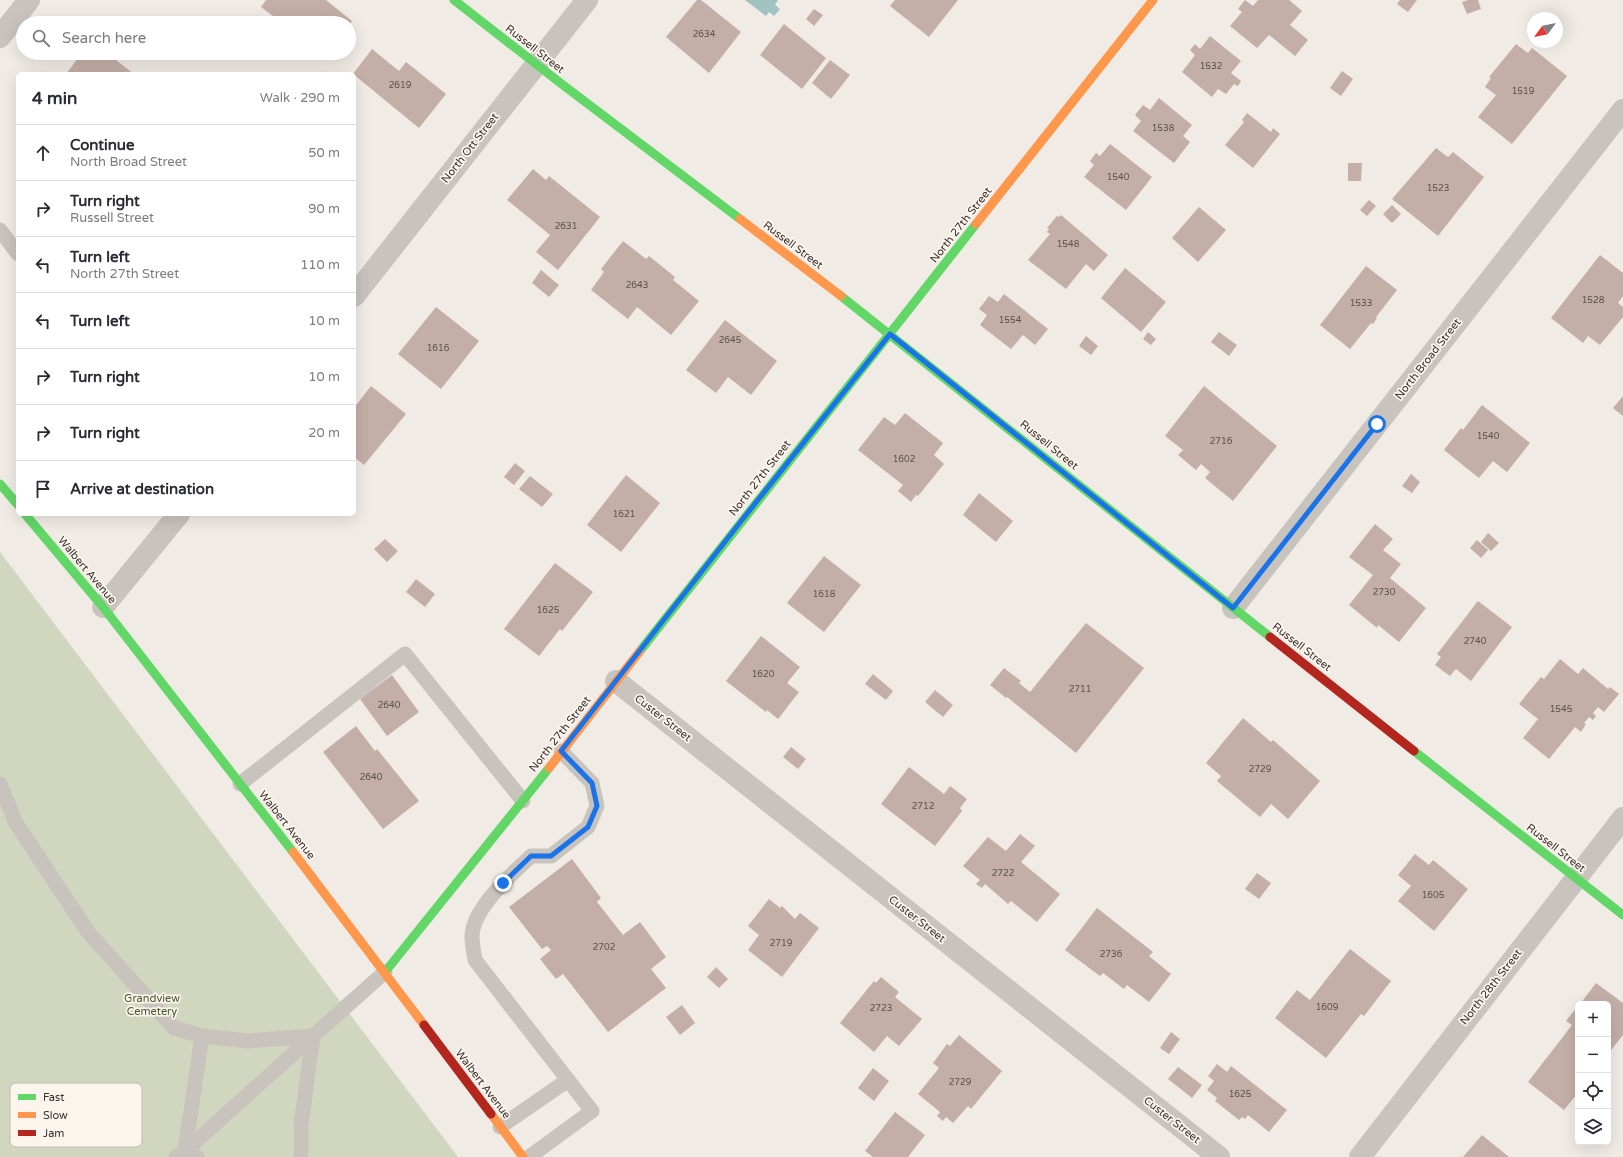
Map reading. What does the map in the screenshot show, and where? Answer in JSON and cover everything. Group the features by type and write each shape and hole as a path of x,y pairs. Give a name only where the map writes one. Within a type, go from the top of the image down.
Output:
{"street":[{"path":"16,16 29,0"},
{"name":"Russell Street","path":"454,0 536,65 890,334 1233,608 1623,915"},
{"name":"North Ott Street","path":"356,293 587,0"},
{"name":"North 27th Street","path":"385,972 523,801 616,681 1154,0"},
{"path":"0,37 16,17"},
{"name":"North Broad Street","path":"1233,608 1623,110"},
{"path":"0,484 16,503"},
{"name":"Walbert Avenue","path":"27,516 103,607 240,784 385,972 522,1157"},
{"path":"103,607 177,516"},
{"name":"Custer Street","path":"616,681 1219,1157"},
{"name":"North 28th Street","path":"1360,1157 1623,818"}],"lane":[{"path":"0,230 16,251"},
{"path":"240,784 405,654 523,801"},
{"path":"529,1157 592,1112 475,960 472,936 477,915 503,883 531,856 551,856 588,827 597,806 592,783 561,751"},
{"path":"0,784 16,823 88,932 174,1028 202,1036 248,1041 314,1036"},
{"path":"186,1155 385,972"},
{"path":"186,1155 202,1036"},
{"path":"301,1157 301,1125 314,1036"},
{"path":"500,1127 568,1080"}],"green space":[{"name":"Grandview Cemetery","path":"0,552 458,1157 0,1157"}],"water":[{"path":"745,0 778,0 775,5 780,9 774,16 769,12 766,16"}],"building":[{"path":"266,0 326,0 346,16 273,16 261,7"},
{"path":"697,0 701,0 741,32 709,73 666,37"},
{"path":"895,0 958,0 929,37 890,6"},
{"path":"1245,0 1253,6 1258,0 1289,0 1302,11 1290,25 1308,40 1295,56 1269,35 1257,48 1230,26 1242,12 1238,9"},
{"path":"1400,0 1417,0 1408,12 1397,4"},
{"path":"1468,0 1478,0 1481,9 1467,14 1462,2"},
{"path":"814,9 823,15 814,26 806,19"},
{"path":"784,24 826,58 802,89 760,55"},
{"path":"1210,36 1241,61 1231,73 1241,81 1238,86 1234,84 1226,94 1218,89 1212,97 1182,72 1195,55 1190,50 1195,44 1200,49"},
{"path":"1516,44 1528,53 1532,48 1567,76 1512,144 1478,117 1496,95 1485,87 1491,78 1489,77"},
{"path":"372,49 399,71 406,62 446,94 419,128 356,76 356,72 355,72"},
{"path":"77,60 116,60 131,72 68,72"},
{"path":"830,60 850,75 831,99 812,83"},
{"path":"1342,71 1353,79 1341,96 1330,88"},
{"path":"1159,98 1192,125 1183,136 1190,142 1174,163 1133,131 1141,121 1135,115 1143,105 1150,110"},
{"path":"1247,113 1271,132 1273,128 1280,134 1253,168 1225,145 1244,122 1242,120"},
{"path":"1110,144 1152,177 1126,210 1084,177 1094,165 1090,161 1096,153 1100,156"},
{"path":"1436,148 1448,157 1453,152 1484,177 1438,236 1392,199"},
{"path":"1348,163 1362,163 1361,181 1348,181"},
{"path":"533,169 546,180 549,176 600,217 558,270 536,252 550,235 507,200"},
{"path":"1369,200 1376,206 1367,216 1360,210"},
{"path":"1392,205 1401,214 1392,223 1383,214"},
{"path":"1199,207 1226,230 1198,262 1172,238"},
{"path":"1061,215 1108,255 1094,271 1086,264 1066,289 1028,260 1050,234 1047,232 1049,229 1047,228 1057,216 1059,217"},
{"path":"623,241 646,259 649,256 675,277 673,280 699,301 671,335 637,307 628,319 591,290 604,272 601,269"},
{"path":"1600,255 1623,273 1623,296 1618,303 1623,307 1623,317 1600,345 1588,336 1583,343 1551,318"},
{"path":"1366,266 1397,290 1376,317 1377,318 1373,324 1371,323 1350,349 1320,325"},
{"path":"1125,268 1166,302 1141,332 1101,298"},
{"path":"541,270 559,285 549,297 532,283"},
{"path":"1004,294 1048,329 1035,345 1023,335 1011,349 980,325 987,315 979,309 989,296 998,302"},
{"path":"436,307 479,341 441,389 398,354"},
{"path":"725,320 777,361 751,395 728,377 716,393 686,370"},
{"path":"1148,332 1156,339 1151,345 1143,339"},
{"path":"1219,332 1237,345 1229,356 1211,342"},
{"path":"1086,336 1098,346 1091,355 1079,346"},
{"path":"371,386 406,414 364,465 356,459 356,405"},
{"path":"1204,386 1277,446 1233,501 1205,478 1210,472 1201,464 1196,470 1178,455 1183,450 1165,436"},
{"path":"1623,396 1623,416 1613,408"},
{"path":"1482,405 1530,443 1507,472 1493,461 1479,478 1444,450 1461,428 1463,430"},
{"path":"905,413 943,443 934,455 944,464 918,496 916,495 911,502 898,491 903,485 858,450 884,417 895,425"},
{"path":"515,463 525,471 514,485 504,477"},
{"path":"1411,474 1420,482 1412,493 1402,486"},
{"path":"626,475 660,503 621,552 587,525"},
{"path":"530,476 553,494 542,507 519,489"},
{"path":"979,493 1013,521 996,542 963,515"},
{"path":"1375,524 1393,539 1383,550 1401,564 1390,578 1426,608 1399,642 1378,625 1377,628 1349,605 1373,575 1349,557"},
{"path":"1488,533 1499,543 1491,551 1481,542"},
{"path":"385,539 398,551 387,562 374,549"},
{"path":"1477,540 1488,550 1481,558 1470,548"},
{"path":"824,556 861,585 824,632 787,603"},
{"path":"555,563 593,592 562,631 560,629 539,656 504,629"},
{"path":"416,579 435,594 425,607 406,592"},
{"path":"1478,601 1512,627 1471,681 1456,669 1450,676 1435,665 1441,657 1437,654"},
{"path":"1086,623 1144,668 1076,753 990,685 1004,668 1021,681 1019,683 1030,692"},
{"path":"761,636 800,667 787,683 799,692 778,719 767,710 766,712 726,681"},
{"path":"1560,659 1578,674 1583,668 1608,689 1610,687 1619,694 1604,712 1598,707 1593,713 1596,716 1593,720 1589,717 1584,723 1586,724 1581,732 1575,727 1549,759 1523,738 1538,719 1519,704 1541,677 1544,679"},
{"path":"873,674 893,691 886,700 865,684"},
{"path":"392,675 419,712 387,736 360,699"},
{"path":"935,690 953,705 943,717 925,702"},
{"path":"1243,718 1271,742 1273,740 1320,781 1288,819 1271,804 1260,817 1217,781 1221,776 1206,763"},
{"path":"356,726 375,751 377,749 419,801 383,829 323,752"},
{"path":"791,747 806,759 798,769 783,757"},
{"path":"909,767 944,794 950,786 967,799 960,808 962,811 935,846 881,804"},
{"path":"1020,834 1035,846 1021,862 1060,894 1037,922 1011,901 1008,904 985,884 982,888 976,884 980,880 963,866 988,837 1006,851"},
{"path":"1415,854 1429,865 1433,860 1468,889 1434,931 1398,901 1411,886 1398,875"},
{"path":"572,859 601,898 597,902 623,935 640,922 666,957 651,969 666,988 608,1032 563,974 556,979 540,959 551,950 547,946 542,949 509,907"},
{"path":"1257,873 1271,883 1259,899 1245,889"},
{"path":"769,899 780,908 782,906 795,919 800,913 819,928 782,977 748,950 759,935 748,926"},
{"path":"1097,908 1153,952 1149,956 1171,974 1149,1002 1127,985 1124,989 1103,973 1100,976 1065,950"},
{"path":"1350,949 1391,981 1364,1016 1361,1014 1326,1058 1275,1018 1297,990 1310,1000"},
{"path":"716,967 728,979 719,988 707,977"},
{"path":"881,977 899,992 895,997 922,1019 899,1046 887,1036 874,1052 840,1023 874,981 876,983"},
{"path":"1596,983 1623,1003 1623,1035 1611,1050 1611,1001 1582,1001"},
{"path":"682,1005 695,1023 680,1035 666,1017"},
{"path":"1575,1010 1575,1097 1564,1110 1528,1082 1572,1025 1566,1021"},
{"path":"1171,1032 1180,1039 1169,1054 1160,1048"},
{"path":"959,1035 1002,1071 971,1109 968,1106 953,1123 946,1117 943,1121 937,1116 940,1112 918,1094 939,1068 933,1063 947,1044 950,1046"},
{"path":"1217,1064 1227,1072 1231,1066 1287,1110 1269,1132 1248,1115 1245,1119 1242,1117 1239,1120 1215,1101 1217,1098 1207,1090 1214,1081 1208,1076"},
{"path":"1178,1067 1202,1085 1192,1098 1168,1079"},
{"path":"873,1068 889,1081 874,1101 858,1088"},
{"path":"895,1112 925,1135 908,1157 873,1157 865,1151"},
{"path":"1482,1135 1509,1157 1463,1157"}],"traffic: fast":[{"path":"454,0 563,85 740,219"},
{"path":"640,651 976,224"},
{"path":"841,296 1270,637"},
{"path":"0,484 16,503"},
{"path":"27,516 103,607 293,852"},
{"path":"1414,751 1623,915"},
{"path":"385,972 549,768"}],"traffic: slow":[{"path":"976,224 1153,0"},
{"path":"740,219 841,296"},
{"path":"549,768 640,651"},
{"path":"293,852 424,1025"},
{"path":"491,1114 523,1157"}],"traffic: jam":[{"path":"1270,637 1414,751"},
{"path":"424,1025 491,1114"}],"route":[{"path":"503,883 531,856 551,856 588,827 597,806 592,783 561,751 890,334 1233,608 1377,424"}]}
